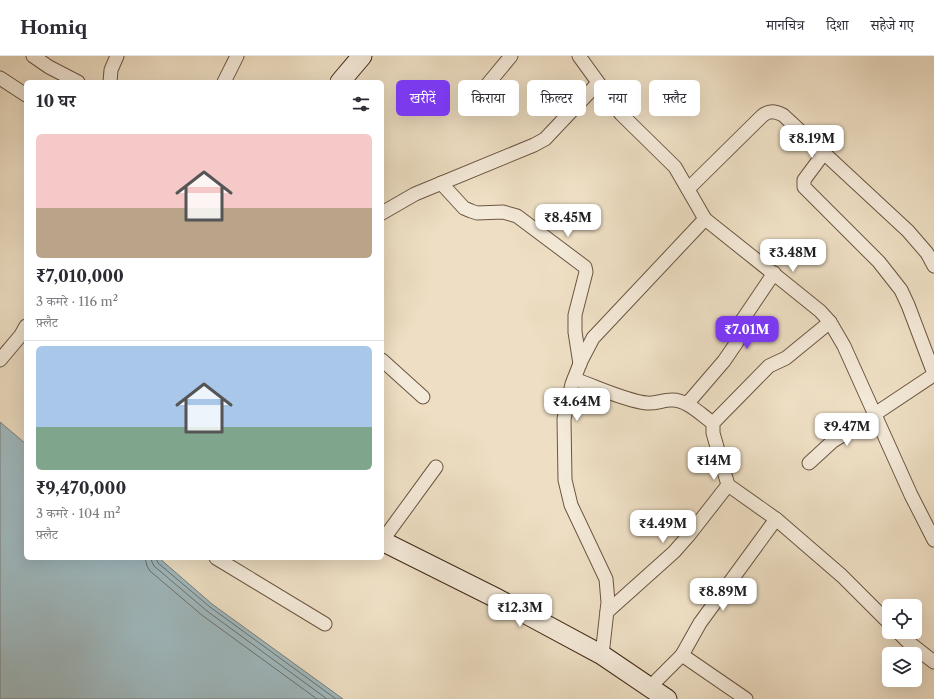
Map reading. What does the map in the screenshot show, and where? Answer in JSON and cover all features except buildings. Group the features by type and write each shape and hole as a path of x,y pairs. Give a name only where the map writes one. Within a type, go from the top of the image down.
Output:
{"main road":[{"path":"342,80 362,56"},
{"path":"384,542 498,599 602,655 667,699"}],"street":[{"path":"33,56 49,67 74,80"},
{"path":"110,80 111,70 117,56"},
{"path":"225,80 237,56"},
{"path":"491,80 511,56"},
{"path":"579,56 597,80"},
{"path":"0,78 24,94"},
{"path":"384,212 415,194 534,145 545,139 594,86"},
{"path":"688,190 762,116 770,111 775,111 783,115 908,231 927,253 934,266"},
{"path":"623,116 675,167 705,219 774,273 820,311 830,322 844,346 911,495 934,540"},
{"path":"809,462 833,441 876,417 932,376 933,371 901,290 879,262 805,190 803,183 804,180 824,153"},
{"path":"441,183 464,208 477,213 503,212 517,216 585,267 586,272 575,315 575,332 580,364"},
{"path":"602,655 608,602 606,579 571,506 565,480 564,418 574,379 593,338 705,219"},
{"path":"687,404 724,361 737,342 739,325 774,273"},
{"path":"830,322 786,358 769,366 713,423 713,433 728,485 776,519 842,576 882,616"},
{"path":"0,360 24,330"},
{"path":"384,362 423,397"},
{"path":"574,379 647,404 673,400 687,404 713,423"},
{"path":"384,538 436,467"},
{"path":"607,612 674,552 728,485"},
{"path":"650,687 682,655 700,623 776,519"},
{"path":"219,560 325,624"},
{"path":"905,639 934,662"},
{"path":"682,655 746,699"}],"water":[{"path":"0,422 24,442 24,560 161,560 212,604 343,699 0,699"}]}
